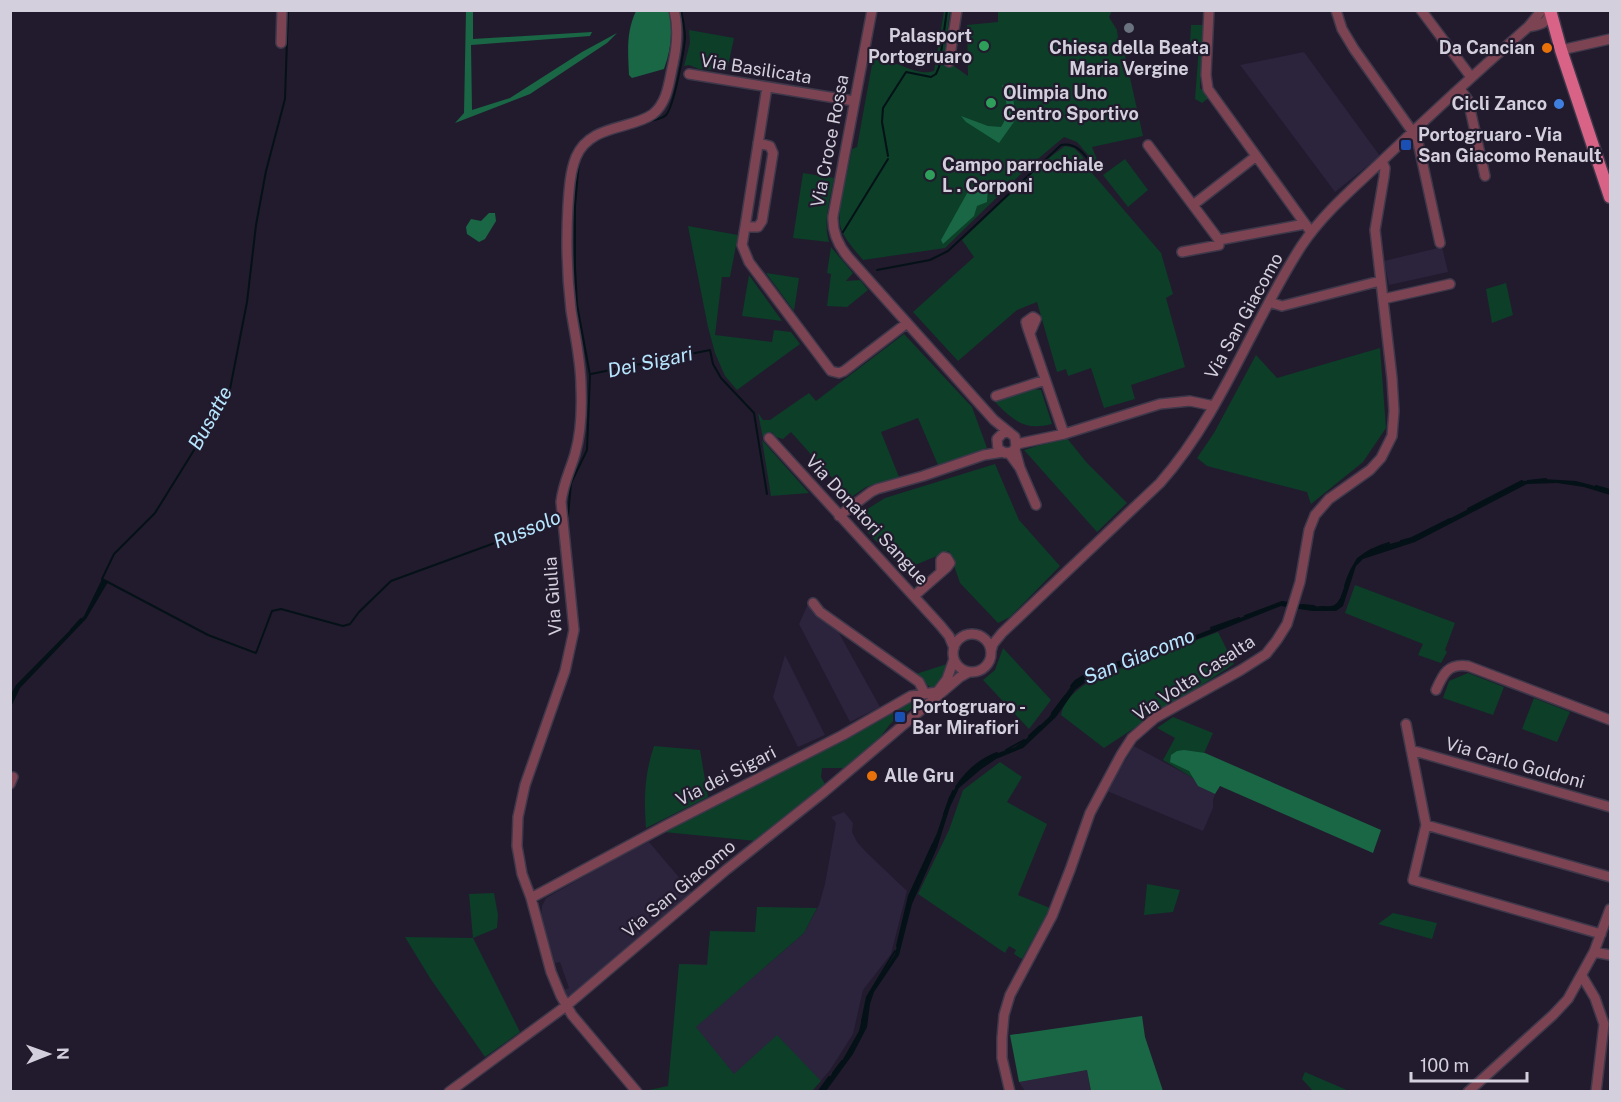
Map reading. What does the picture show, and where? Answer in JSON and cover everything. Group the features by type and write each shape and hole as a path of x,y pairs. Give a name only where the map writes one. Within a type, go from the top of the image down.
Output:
{"main road":[{"path":"1546,11 1557,37 1611,197"}],"street":[{"path":"280,43 282,10"},
{"name":"Via Giulia","path":"637,1092 566,1006 551,972 531,898 522,874 517,827 525,785 545,731 572,644 574,618 563,518 564,484 578,438 581,393 580,366 569,289 568,226 572,169 576,155 587,142 610,129 652,115 662,102 668,89 676,49 677,26 674,10"},
{"name":"Via Croce Rossa","path":"872,10 832,226 840,248 994,420 1011,445 998,449 994,420"},
{"path":"949,62 957,10"},
{"path":"1209,10 1206,75 1208,89 1311,232"},
{"path":"1336,10 1342,29 1354,49 1413,131 1420,145 1440,243"},
{"path":"1421,10 1472,77"},
{"path":"1542,24 1549,18 1546,11"},
{"name":"Via San Giacomo","path":"991,651 993,644 1002,633 1162,481 1196,438 1269,302 1311,232 1345,194 1546,11"},
{"path":"1542,24 1548,26 1557,37"},
{"name":"Via San Giacomo","path":"1528,27 1542,24"},
{"path":"1561,50 1611,39"},
{"name":"Via Basilicata","path":"689,74 854,101"},
{"path":"766,87 742,245 749,262 831,371 844,371 907,323"},
{"path":"1460,89 1468,100 1485,176"},
{"path":"745,227 758,227 762,221 773,153 770,146 758,143"},
{"path":"1148,145 1219,240 1219,245 1182,252"},
{"path":"1193,206 1255,157"},
{"name":"Via Volta Casalta","path":"1010,1092 1002,1058 1002,1038 1004,1015 1010,995 1052,916 1090,813 1121,755 1132,738 1155,718 1266,654 1287,624 1304,563 1309,530 1315,515 1329,499 1370,470 1381,458 1392,436 1394,411 1375,230 1385,168 1382,161"},
{"path":"1219,240 1305,224"},
{"path":"1269,302 1282,306 1380,280"},
{"path":"1383,299 1450,284"},
{"path":"1030,333 1064,434"},
{"path":"996,396 1045,380"},
{"path":"839,516 871,492 1011,445 1064,434 1160,404 1190,401 1214,406"},
{"path":"984,454 1003,433 1011,445 1036,504"},
{"name":"Via Donatori Sangue","path":"768,438 940,625 954,648"},
{"path":"914,597 941,571"},
{"path":"813,603 820,612 919,682 924,692"},
{"name":"Via Donatori Sangue","path":"940,625 965,636"},
{"path":"980,636 986,640 991,651 990,660 983,669 969,672 960,669 954,659 954,648 958,640 965,636 1002,633"},
{"name":"Via San Giacomo","path":"925,707 946,680 954,659"},
{"path":"1436,690 1443,674 1448,669 1460,665 1468,666 1611,720"},
{"name":"Via San Giacomo","path":"449,1092 566,1006 726,870 824,792 960,677 969,672"},
{"name":"Via dei Sigari","path":"531,898 843,735 911,696 924,692 937,692"},
{"path":"1406,724 1426,825 1413,880 1601,934"},
{"name":"Via Carlo Goldoni","path":"1411,750 1611,807"},
{"path":"1426,825 1611,877"},
{"path":"1468,1092 1554,1015 1568,999 1594,952 1611,909"},
{"path":"1594,952 1611,955"},
{"path":"1582,976 1595,998 1604,1024 1596,1092"}],"shaded area":[{"path":"1304,52 1380,156 1335,192 1240,65"},
{"path":"1442,247 1448,272 1389,285 1384,261"},
{"path":"808,604 835,626 880,707 850,722 799,624"},
{"path":"785,655 825,735 798,747 773,697"},
{"path":"1134,746 1193,778 1199,786 1215,794 1213,808 1203,831 1107,791"},
{"path":"844,812 853,823 852,832 857,842 907,891 891,954 863,990 853,1034 830,1070 812,1091 676,1092 679,964 766,966 804,933 819,905 825,884 836,823 831,817"},
{"path":"649,842 694,895 573,995 565,996 564,990 569,988 560,962 555,963 541,918 542,906 546,898"},
{"path":"1087,1070 1091,1091 1025,1091 1019,1082"}],"green space":[{"path":"466,11 473,11 473,39 592,32 590,36 471,45 472,110 510,98 582,52 617,33 607,43 530,94 455,123 464,113"},
{"path":"636,11 669,11 671,40 664,69 632,78 629,75 628,42"},
{"path":"944,11 950,11 944,59 968,76 967,25 998,22 998,11 1112,11 1109,17 1117,30 1119,46 1125,46 1124,51 1143,136 1092,147 1101,170 1077,142 1064,137 1026,169 945,248 863,260 843,234 840,217 852,149 857,147 873,59 919,72 934,71"},
{"path":"1191,25 1203,25 1200,88 1210,97 1202,103 1195,99 1199,46 1190,43"},
{"path":"689,30 734,38 727,71 684,66 690,43"},
{"path":"1002,85 1012,90 1016,119 999,143 966,122 961,116 988,126 1001,127 1007,112"},
{"path":"1065,146 1074,148 1082,156 1092,173 1161,253 1173,294 1166,298 1185,367 1131,385 1135,399 1104,408 1091,368 1068,376 1066,369 1057,372 1037,302 1017,310 958,361 913,312 974,257 962,240 1045,161"},
{"path":"1125,159 1148,190 1128,207 1103,175"},
{"path":"803,173 834,178 827,218 829,242 793,238"},
{"path":"978,182 988,184 987,202 977,206 974,216 943,244 941,240 970,188"},
{"path":"489,213 495,213 496,221 485,239 479,242 467,234 466,227 471,219 481,221"},
{"path":"688,226 738,235 730,277 722,277 715,335 772,342 774,330 791,332 800,344 737,390 725,376 715,353"},
{"path":"831,247 853,273 846,281 860,280 868,290 847,307 827,306 831,274 827,273"},
{"path":"766,273 799,278 794,311"},
{"path":"749,275 782,321 742,316"},
{"path":"1506,283 1513,315 1492,323 1486,289"},
{"path":"904,334 972,407 987,448 938,465 918,418 881,432 899,477 866,487 850,498 791,432 783,439 776,437 772,432 763,438 758,413 763,420 770,420 809,393 816,401"},
{"path":"1380,348 1386,428 1363,462 1311,504 1307,492 1207,466 1197,458 1214,433 1256,355 1277,378"},
{"path":"1033,389 1041,390 1052,424 1034,426 1020,423 994,401"},
{"path":"1066,437 1087,463 1127,503 1097,532 1024,450"},
{"path":"762,440 809,493 771,496"},
{"path":"995,464 1019,520 1060,566 1010,617 998,623 960,583 949,551 903,570 859,523 861,513 885,498"},
{"path":"1355,585 1455,623 1445,650 1447,652 1441,663 1418,655 1423,644 1345,613"},
{"path":"1218,632 1234,664 1165,709 1145,715 1145,721 1104,748 1061,715 1066,702 1098,677"},
{"path":"1003,648 1051,700 1029,729 983,680 995,670"},
{"path":"947,664 943,678 932,689 916,674"},
{"path":"1468,673 1504,687 1493,715 1443,698 1449,681"},
{"path":"929,696 891,723 881,736 845,768 822,768 821,777 825,784 756,841 664,832 887,716 914,699"},
{"path":"1534,698 1570,712 1557,742 1522,729"},
{"path":"1173,717 1213,733 1193,778 1163,760 1175,738 1157,728"},
{"path":"654,746 700,750 708,797 646,828 646,787 648,767"},
{"path":"1184,750 1205,753 1381,830 1373,853 1220,786 1215,794 1198,786 1189,771 1170,762 1171,755"},
{"path":"1000,762 1022,777 1007,802 1047,824 1018,895 1050,908 1022,959 1014,954 1016,950 1009,946 1005,953 918,894 949,830 963,790"},
{"path":"1147,884 1180,890 1173,912 1144,915"},
{"path":"494,893 498,915 497,928 473,938 469,894"},
{"path":"757,907 817,908 804,933 696,1027 734,1074 777,1035 821,1081 812,1091 644,1091 668,1086 679,964 707,965 710,931 755,932"},
{"path":"1393,913 1437,923 1432,939 1378,924"},
{"path":"405,937 473,938 520,1032 485,1057 430,978"},
{"path":"1142,1016 1145,1037 1163,1091 1091,1091 1087,1070 1019,1082 1010,1035"},
{"path":"1305,1072 1349,1091 1313,1091 1302,1079"}],"water":[{"path":"1543,479 1576,481 1610,490 1610,495 1584,487 1557,483 1527,484 1415,542 1363,559 1356,566 1343,606 1336,611 1312,611 1281,606 1092,677 1075,690 1056,717 1023,748 996,759 980,770 959,788 950,807 937,848 912,904 899,955 874,992 867,1027 853,1054 826,1091 818,1092 842,1061 859,1031 867,997 895,954 909,896 937,833 949,797 960,781 976,765 987,757 1015,747 1026,739 1049,717 1075,681 1090,670 1170,645 1282,602 1331,608 1338,604 1357,558 1371,549 1412,538 1523,481"},
{"path":"102,579 108,582 86,619 20,688 11,707 11,694 16,685 84,616"}],"waterway":[{"name":"Busatte","path":"102,579 114,554 155,513 230,389 247,302 256,225 266,171 285,99 288,10"},
{"name":"Russolo","path":"649,121 666,115 672,101 685,38 681,10"},
{"path":"888,156 882,122 883,108 906,72 931,77 936,74 947,10"},
{"name":"Dei Sigari","path":"877,270 930,260 948,251 1061,145 1076,147 1093,166"},
{"path":"843,232 888,159"},
{"name":"Russolo","path":"565,517 568,516 571,483 587,450 590,375 577,305 575,268 575,206 579,161"},
{"path":"591,374 710,350 713,364 721,378 754,413 767,494"},
{"name":"San Giacomo","path":"1528,481 1546,479"},
{"name":"San Giacomo","path":"1468,509 1522,481"},
{"name":"San Giacomo","path":"1596,486 1610,490"},
{"name":"Russolo","path":"102,579 208,635 256,653 272,611 281,609 343,626 350,624 391,581 560,519"},
{"name":"San Giacomo","path":"1401,541 1450,519"},
{"name":"San Giacomo","path":"1345,586 1360,557 1372,549 1389,543"},
{"name":"San Giacomo","path":"1320,607 1334,606 1340,600"},
{"name":"San Giacomo","path":"1245,616 1282,602 1290,603"},
{"name":"San Giacomo","path":"1302,605 1314,606"},
{"name":"San Giacomo","path":"1211,628 1239,618"},
{"name":"Busatte","path":"71,630 81,619"},
{"name":"San Giacomo","path":"1126,659 1189,637"},
{"name":"San Giacomo","path":"1101,667 1115,663"},
{"name":"San Giacomo","path":"1071,686 1095,669"},
{"name":"San Giacomo","path":"1052,713 1065,696"},
{"name":"San Giacomo","path":"1029,736 1040,726"},
{"name":"San Giacomo","path":"1006,750 1024,740"},
{"name":"San Giacomo","path":"956,787 974,767 997,753"},
{"name":"San Giacomo","path":"944,814 953,791"},
{"name":"San Giacomo","path":"897,946 909,896 933,844"},
{"name":"San Giacomo","path":"862,1021 867,997 895,951"},
{"name":"San Giacomo","path":"833,1073 842,1061"},
{"name":"San Giacomo","path":"818,1092 829,1077"}],"place":[{"name":"Chiesa della Beata Maria Vergine","path":"1129,28"},
{"name":"Palasport Portogruaro","path":"984,46"},
{"name":"Da Cancian","path":"1547,48"},
{"name":"Olimpia Uno Centro Sportivo","path":"991,103"},
{"name":"Cicli Zanco","path":"1559,104"},
{"name":"Portogruaro - Via San Giacomo Renault","path":"1406,145"},
{"name":"Campo parrochiale L . Corponi","path":"930,175"},
{"name":"Portogruaro - Bar Mirafiori","path":"900,717"},
{"name":"Alle Gru","path":"872,776"}]}
